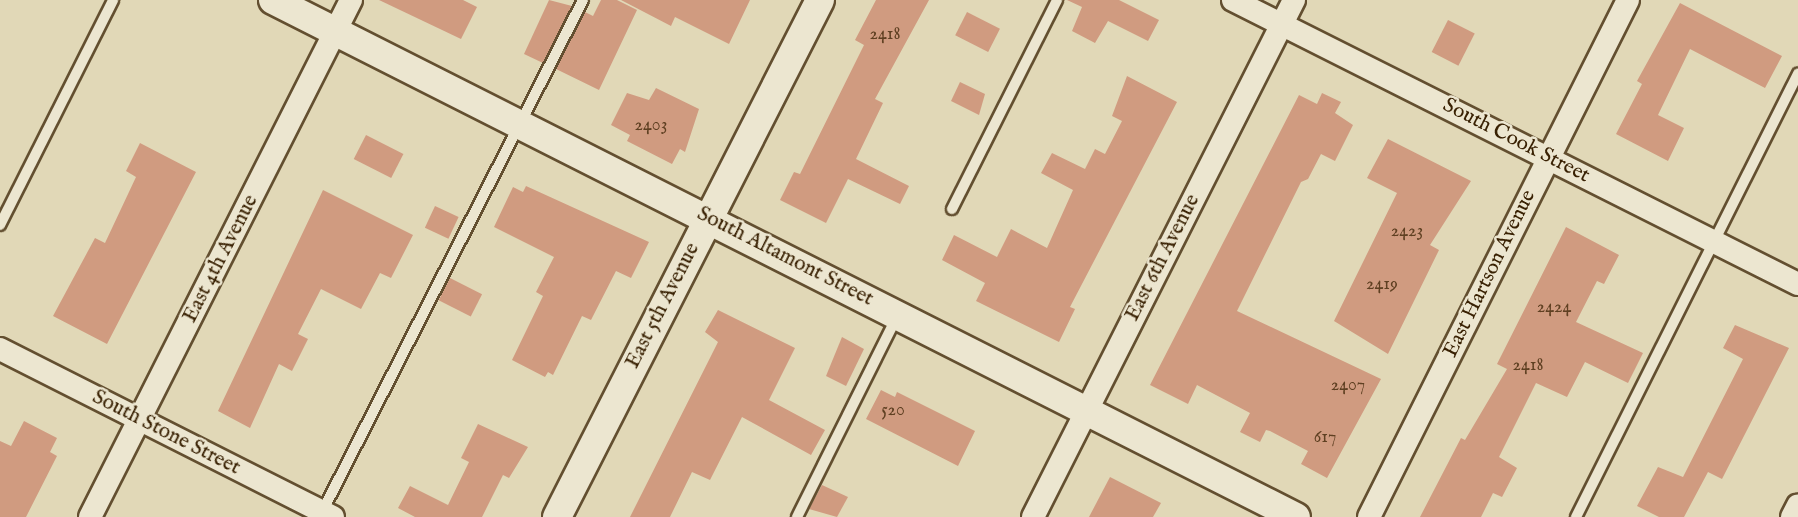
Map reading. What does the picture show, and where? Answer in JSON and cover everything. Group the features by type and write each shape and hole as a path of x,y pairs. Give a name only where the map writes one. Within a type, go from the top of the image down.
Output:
{"street":[{"name":"South Altamont Street","path":"273,0 709,217 1296,517"},
{"name":"East 4th Avenue","path":"90,517 351,0"},
{"name":"East 5th Avenue","path":"556,517 820,0"},
{"name":"South Cook Street","path":"1233,0 1549,156 1798,284"},
{"name":"East 6th Avenue","path":"1033,517 1294,0"},
{"name":"East Hartson Avenue","path":"1369,517 1628,0"},
{"name":"South Stone Street","path":"0,349 325,515"},
{"path":"1792,517 1798,505"}],"lane":[{"path":"0,225 113,0"},
{"path":"325,515 583,0"},
{"path":"952,208 1057,0"},
{"path":"1576,517 1798,73"},
{"path":"797,517 898,314"}],"building":[{"path":"379,0 463,0 477,7 461,39"},
{"path":"549,0 572,6 543,63 524,54"},
{"path":"601,0 617,0 637,10 599,90 556,69 585,12 593,16"},
{"path":"621,0 750,0 729,44 675,17 671,26"},
{"path":"876,0 929,0 875,99 883,103 856,159 909,186 900,204 848,179 826,223 780,200 794,172 800,174 864,45 855,40"},
{"path":"1067,0 1119,0 1159,20 1148,41 1108,21 1095,43 1072,31 1082,7"},
{"path":"1680,3 1782,56 1765,88 1690,49 1658,115 1684,128 1668,161 1616,134 1642,84 1637,81"},
{"path":"967,12 1000,29 988,52 955,35"},
{"path":"1448,20 1475,34 1458,66 1432,52"},
{"path":"1127,76 1177,102 1070,307 1075,309 1059,342 976,301 985,283 942,260 954,235 997,257 1011,229 1047,248 1073,190 1041,173 1052,153 1085,169 1095,149 1105,154 1122,121 1112,116"},
{"path":"960,82 985,94 979,115 951,101"},
{"path":"656,88 699,109 685,152 680,149 672,164 627,141 630,135 611,125 627,93 649,100"},
{"path":"1322,93 1341,102 1335,113 1353,125 1335,161 1321,154 1308,179 1301,182 1237,311 1381,379 1327,478 1301,464 1308,451 1270,431 1266,430 1260,442 1240,432 1250,413 1197,385 1188,404 1150,385 1299,95 1317,104"},
{"path":"366,135 403,154 391,178 354,159"},
{"path":"1388,139 1471,181 1430,245 1439,250 1388,354 1334,321 1397,193 1367,178"},
{"path":"140,143 196,172 107,344 53,316 95,238 105,243 136,177 126,171"},
{"path":"526,186 649,242 631,278 616,271 591,320 582,316 553,375 548,372 545,377 512,360 543,296 536,292 554,257 494,227 513,187 523,192"},
{"path":"323,190 413,235 391,278 380,273 361,309 321,289 298,334 308,339 292,371 279,364 250,428 218,411"},
{"path":"435,206 459,217 448,239 425,228"},
{"path":"1566,227 1619,255 1604,284 1597,281 1576,322 1643,353 1628,383 1585,362 1567,397 1536,383 1499,457 1517,468 1502,497 1493,493 1481,517 1420,517 1461,438 1465,440 1507,369 1497,364"},
{"path":"450,278 482,294 471,317 439,300"},
{"path":"718,310 795,348 769,400 825,430 811,455 742,417 710,480 692,472 670,517 630,517 718,342 705,332"},
{"path":"1735,325 1789,348 1722,479 1708,472 1684,517 1659,517 1637,506 1658,467 1683,477 1743,359 1723,348"},
{"path":"842,337 864,349 846,386 826,376"},
{"path":"881,390 895,397 897,392 975,431 958,466 866,419"},
{"path":"24,421 57,438 50,452 57,456 26,517 0,517 0,441 11,446"},
{"path":"478,424 528,447 509,478 503,475 482,517 415,517 398,508 410,486 448,505 469,462 461,458"},
{"path":"1110,477 1161,503 1153,517 1089,517"},
{"path":"822,485 848,497 837,517 809,509"}]}
